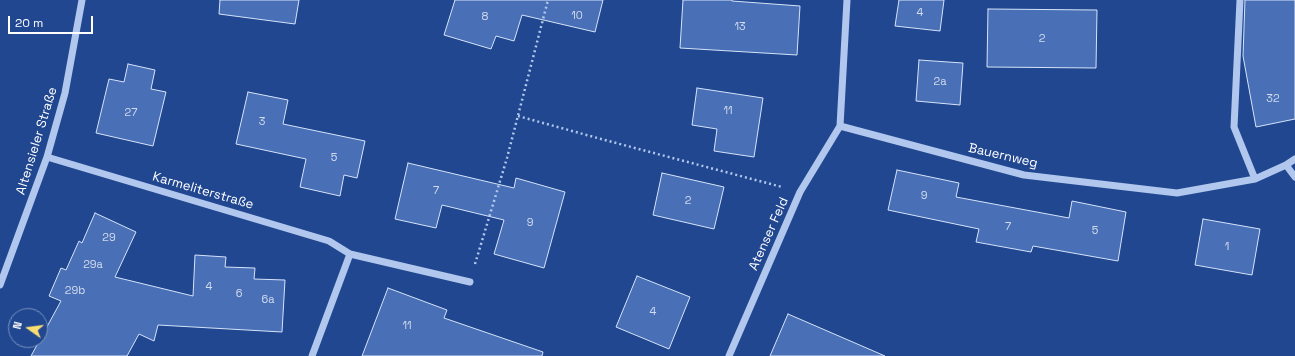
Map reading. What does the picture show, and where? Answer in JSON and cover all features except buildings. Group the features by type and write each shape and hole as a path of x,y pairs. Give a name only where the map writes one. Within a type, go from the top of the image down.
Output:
{"street":[{"name":"Altensieler Straße","path":"0,285 47,157 65,93 82,0"},
{"path":"840,126 847,0"},
{"path":"1240,0 1234,127 1255,179"},
{"name":"Bauernweg","path":"840,126 1024,175 1177,193 1255,179 1286,165 1295,159"},
{"name":"Atenser Feld","path":"729,356 800,192 840,126"},
{"name":"Karmeliterstraße","path":"47,157 330,241 350,254 470,282"},
{"path":"1286,165 1295,177"},
{"path":"312,356 350,254"}],"path":[{"path":"470,282 507,158 548,0"},
{"path":"518,116 800,192"}]}
